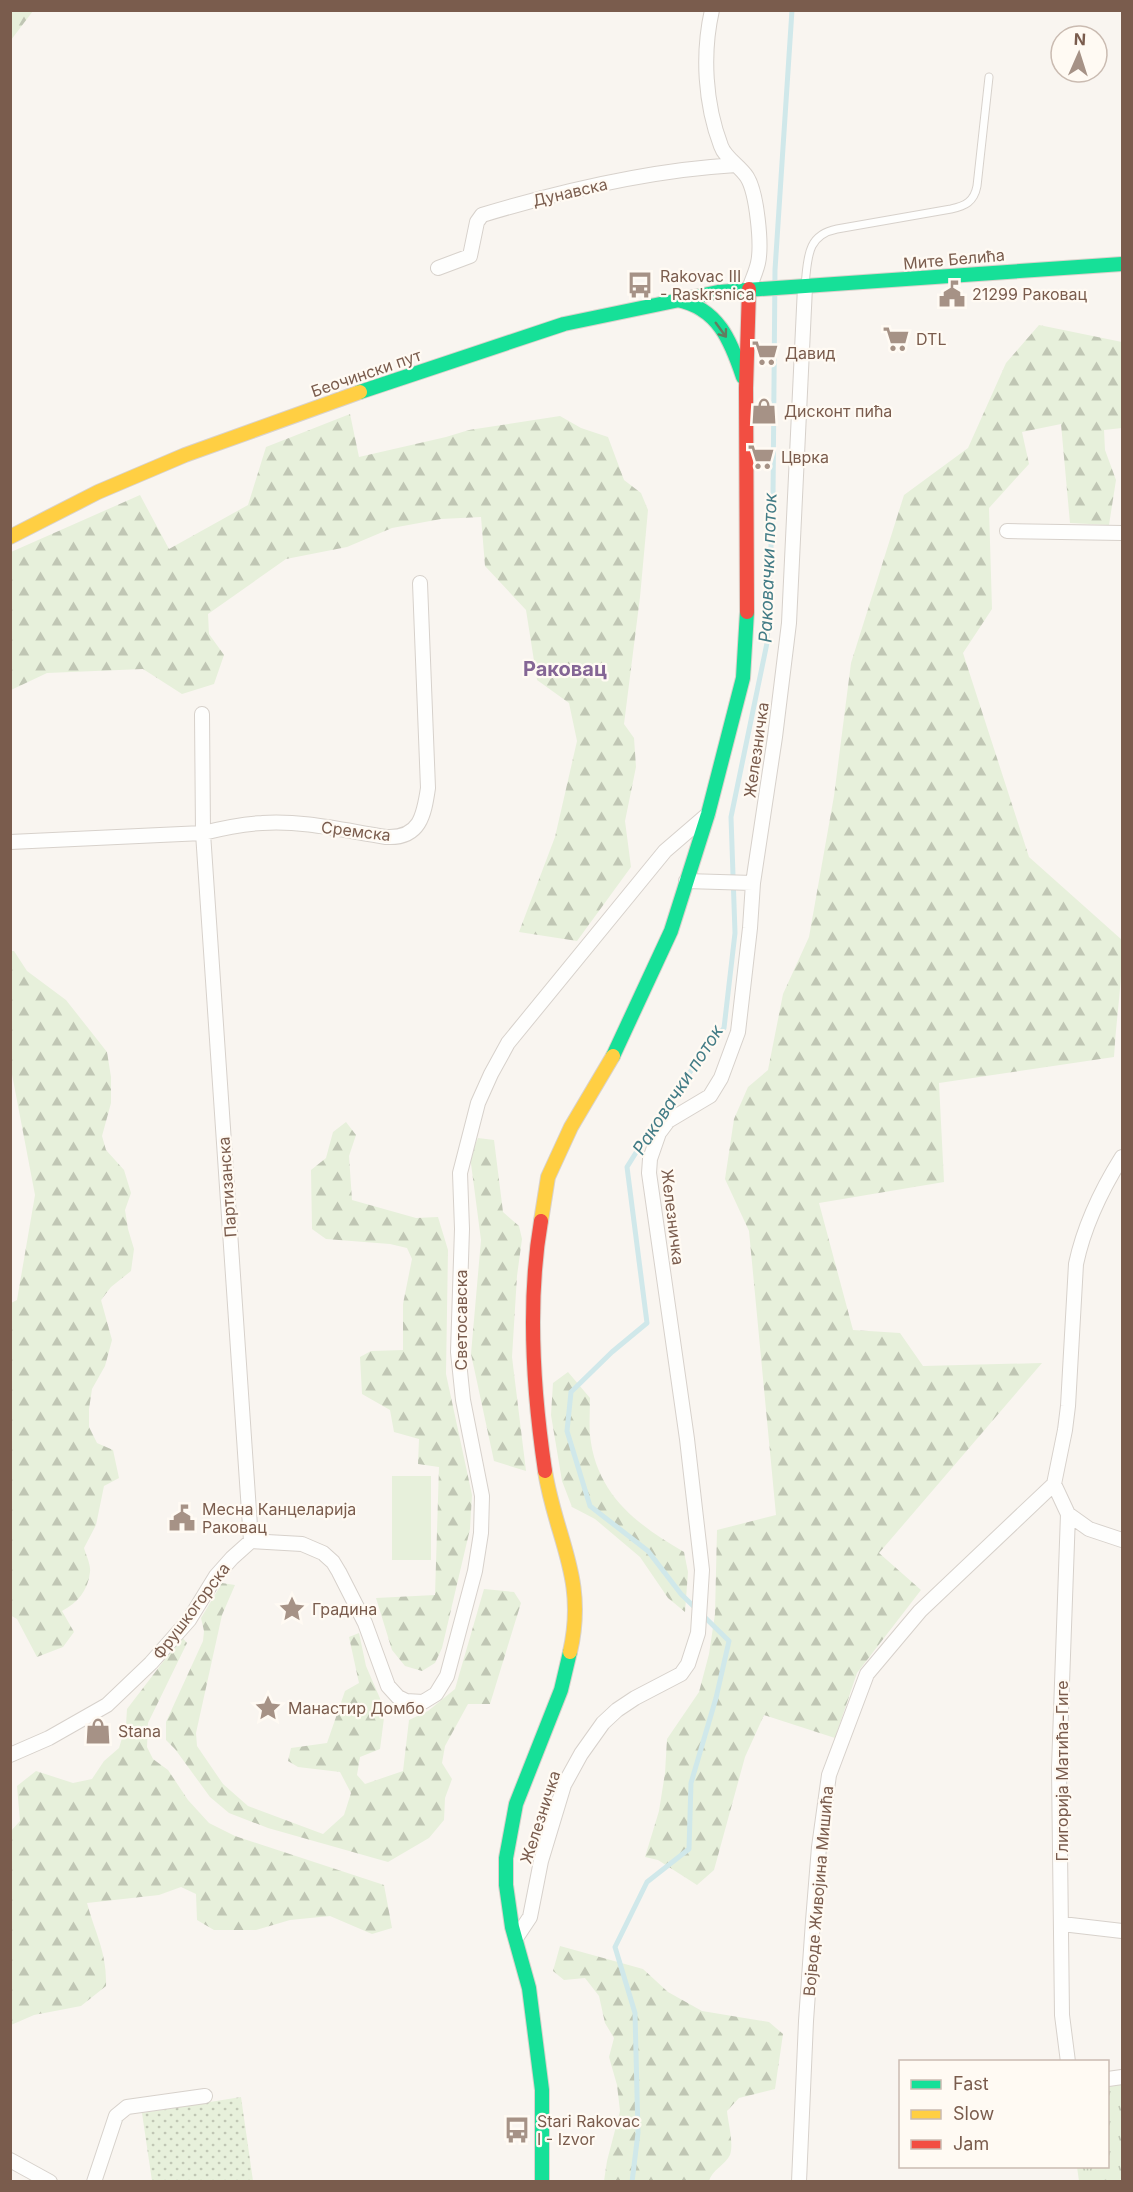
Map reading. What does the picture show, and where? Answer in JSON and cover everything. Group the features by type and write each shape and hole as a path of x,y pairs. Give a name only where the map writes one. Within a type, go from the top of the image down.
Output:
{"street":[{"path":"712,10 706,69 712,116 722,149 747,178 757,221 758,261 749,289"},
{"name":"Дунавска","path":"438,268 470,256 477,222 482,215 534,200 630,178 699,167 736,165"},
{"name":"Мите Белића","path":"763,288 805,287 1122,264"},
{"name":"Железничка","path":"516,1938 530,1917 541,1861 557,1807 564,1785 581,1754 603,1723 617,1710 681,1674 692,1654 698,1633 702,1570 650,1159 659,1133 668,1121 710,1096 724,1069 738,1032 753,883 789,623 805,287"},
{"name":"Беочински пут","path":"10,537 140,473 185,455 305,411 564,324 718,292 763,288"},
{"name":"Железничка","path":"542,2181 540,2078 529,1988 512,1927 506,1885 506,1858 516,1804 561,1690 576,1615 570,1562 547,1483 537,1418 533,1311 539,1230 548,1177 570,1127 609,1065 671,931 708,814 742,678 747,623 746,388 749,289"},
{"path":"675,300 689,301 709,313 725,334 737,359 746,388"},
{"path":"1007,531 1122,533"},
{"name":"Сремска","path":"10,842 203,833 264,822 301,824 394,837 404,834 416,826 424,816 428,788 420,583"},
{"path":"202,714 203,833"},
{"name":"Светосавска","path":"251,1541 302,1544 323,1553 333,1562 365,1623 388,1686 398,1697 406,1701 423,1702 436,1694 447,1676 475,1571 481,1533 482,1496 464,1400 458,1352 462,1229 460,1173 478,1103 508,1043 665,850 708,814"},
{"name":"Партизанска","path":"203,833 251,1541"},
{"path":"686,880 753,883"},
{"path":"1054,1484 1066,1422 1076,1264 1081,1241 1110,1177 1122,1157"},
{"name":"Глигорија Матића-Гиге","path":"1054,1484 1068,1514 1059,1768 1062,2014 1068,2060"},
{"name":"Војводе Живојина Мишића","path":"800,2181 811,1954 819,1847 829,1775 867,1674 920,1611 1054,1484"},
{"path":"1068,1514 1089,1529 1122,1540"},
{"name":"Фрушкогорска","path":"10,1755 49,1738 107,1705 151,1663 189,1620 216,1576 251,1541"},
{"path":"1062,1923 1122,1931"},
{"path":"94,2181 116,2116 122,2110 127,2107 205,2096"},
{"path":"10,2160 50,2181"}],"lane":[{"path":"805,287 808,252 812,244 823,234 837,229 960,207 972,200 977,186 989,77"}],"green space":[{"path":"10,11 33,11 11,40"},
{"path":"1039,325 1122,342 1122,428 1104,430 1105,450 1116,480 1109,525 1070,523 1061,424 1022,432 1029,464 989,508 992,609 963,653 1029,857 1122,940 1114,1057 939,1083 944,1182 819,1203 853,1330 900,1333 923,1366 1042,1363 879,1553 921,1590 857,1673 835,1738 764,1715 745,1757 714,1870 697,1885 658,1860 645,1857 659,1811 667,1739 699,1692 709,1654 715,1614 717,1530 776,1515 749,1231 725,1179 734,1119 748,1087 768,1070 783,994 809,937 834,796 851,663 904,495 968,448 1006,363"},
{"path":"350,414 359,457 469,430 560,416 581,428 608,437 624,480 641,493 648,510 624,724 634,738 636,767 625,821 631,867 577,941 519,932 555,837 577,741 569,703 537,680 526,610 485,566 481,517 441,519 392,528 347,547 286,559 208,614 209,634 224,655 214,684 182,694 143,669 47,673 11,690 11,552 140,495 169,549 248,505 266,447"},
{"path":"11,951 14,951 27,971 66,1000 107,1052 111,1077 111,1103 102,1136 106,1150 124,1170 131,1193 125,1210 134,1249 131,1271 111,1287 101,1300 112,1340 105,1366 92,1389 89,1409 89,1427 97,1443 113,1450 119,1478 104,1486 96,1525 84,1548 90,1569 87,1585 77,1600 62,1611 74,1632 63,1647 37,1657 17,1619 10,1615 11,1303 17,1300 35,1195 11,1069"},
{"path":"346,1122 356,1135 349,1156 352,1200 416,1218 438,1217 448,1250 446,1374 472,1495 470,1529 442,1648 435,1663 422,1671 405,1666 392,1650 376,1598 435,1595 439,1467 418,1464 419,1439 394,1432 390,1410 362,1394 360,1357 371,1351 403,1350 403,1304 412,1259 407,1248 390,1244 326,1239 312,1229 311,1170 326,1158 333,1132"},
{"path":"478,1138 494,1140 503,1212 519,1226 522,1239 517,1276 512,1357 526,1471 494,1461 471,1354 481,1240 470,1156"},
{"path":"568,1372 590,1398 590,1435 594,1456 600,1474 610,1491 635,1518 684,1552 688,1572 685,1612 668,1598 640,1557 595,1519 572,1507 562,1481 551,1415 553,1383"},
{"path":"392,1476 431,1476 431,1560 392,1560"},
{"path":"222,1583 235,1585 222,1615 196,1733 197,1746 223,1784 248,1806 323,1834 344,1815 351,1793 340,1772 298,1767 288,1761 291,1748 327,1743 345,1691 359,1683 349,1637 359,1633 366,1666 385,1710 380,1749 360,1757 357,1775 365,1784 403,1771 409,1720 428,1711 455,1689 484,1589 514,1592 521,1603 490,1704 468,1704 445,1746 442,1763 452,1779 445,1798 444,1820 429,1838 388,1862 268,1828 229,1813 210,1797 166,1740 166,1722 203,1641 204,1631 201,1618"},
{"path":"182,1637 187,1643 148,1723 147,1747 153,1759 168,1770 188,1800 209,1823 235,1836 384,1885 392,1928 372,1934 330,1916 290,1920 256,1930 214,1930 197,1920 196,1894 181,1887 159,1895 87,1903 103,1953 106,1986 81,2006 34,2015 11,2025 10,1832 20,1821 17,1786 36,1771 73,1783 92,1779 104,1761 119,1748 126,1725 127,1709"},
{"path":"560,1946 643,1969 668,1992 702,2011 769,2022 783,2034 775,2089 739,2098 727,2111 731,2139 730,2155 709,2181 604,2181 620,2111 617,2085 609,2057 614,2038 605,2023 599,1996 585,1978 564,1980 553,1971"},
{"path":"1122,2081 1122,2181 1079,2181 1077,2168 1109,2168 1109,2083"},
{"path":"241,2097 253,2181 152,2181 142,2113"}],"waterway":[{"name":"Раковачки поток","path":"632,2182 638,2133 635,2013 615,1947 647,1882 689,1849 691,1783 716,1698 729,1641 681,1594 648,1551 590,1506 567,1431 571,1392 612,1352 647,1323 627,1167 670,1098 724,1028 735,933 731,817 767,643 773,497 775,270 792,10"}],"traffic: fast":[{"path":"360,392 564,324 718,292 1122,264"},
{"path":"677,300 691,304 713,318 728,339 743,377"},
{"path":"613,1056 671,931 708,814 743,678 747,612"},
{"path":"542,2182 542,2090 529,1988 512,1927 506,1885 506,1858 516,1804 561,1690 570,1652"}],"traffic: slow":[{"path":"10,537 98,492 185,455 360,392"},
{"path":"541,1221 548,1177 571,1127 613,1056"},
{"path":"545,1471 572,1580 575,1602 570,1652"}],"traffic: jam":[{"path":"747,612 746,388 749,289"},
{"path":"541,1221 534,1283 533,1346 537,1409 545,1471"}],"place":[{"name":"Rakovac III - Raskrsnica","path":"640,285"},
{"name":"21299 Раковац","path":"952,294"},
{"name":"DTL","path":"896,339"},
{"name":"Давид","path":"765,353"},
{"name":"Дисконт пића","path":"764,411"},
{"name":"Цврка","path":"761,457"},
{"name":"Месна Канцеларија Раковац","path":"182,1518"},
{"name":"Градина","path":"292,1609"},
{"name":"Манастир Домбо","path":"268,1708"},
{"name":"Stana","path":"98,1731"},
{"name":"Stari Rakovac I - Izvor","path":"517,2130"}],"district":[{"name":"Раковац","path":"565,669"}]}
